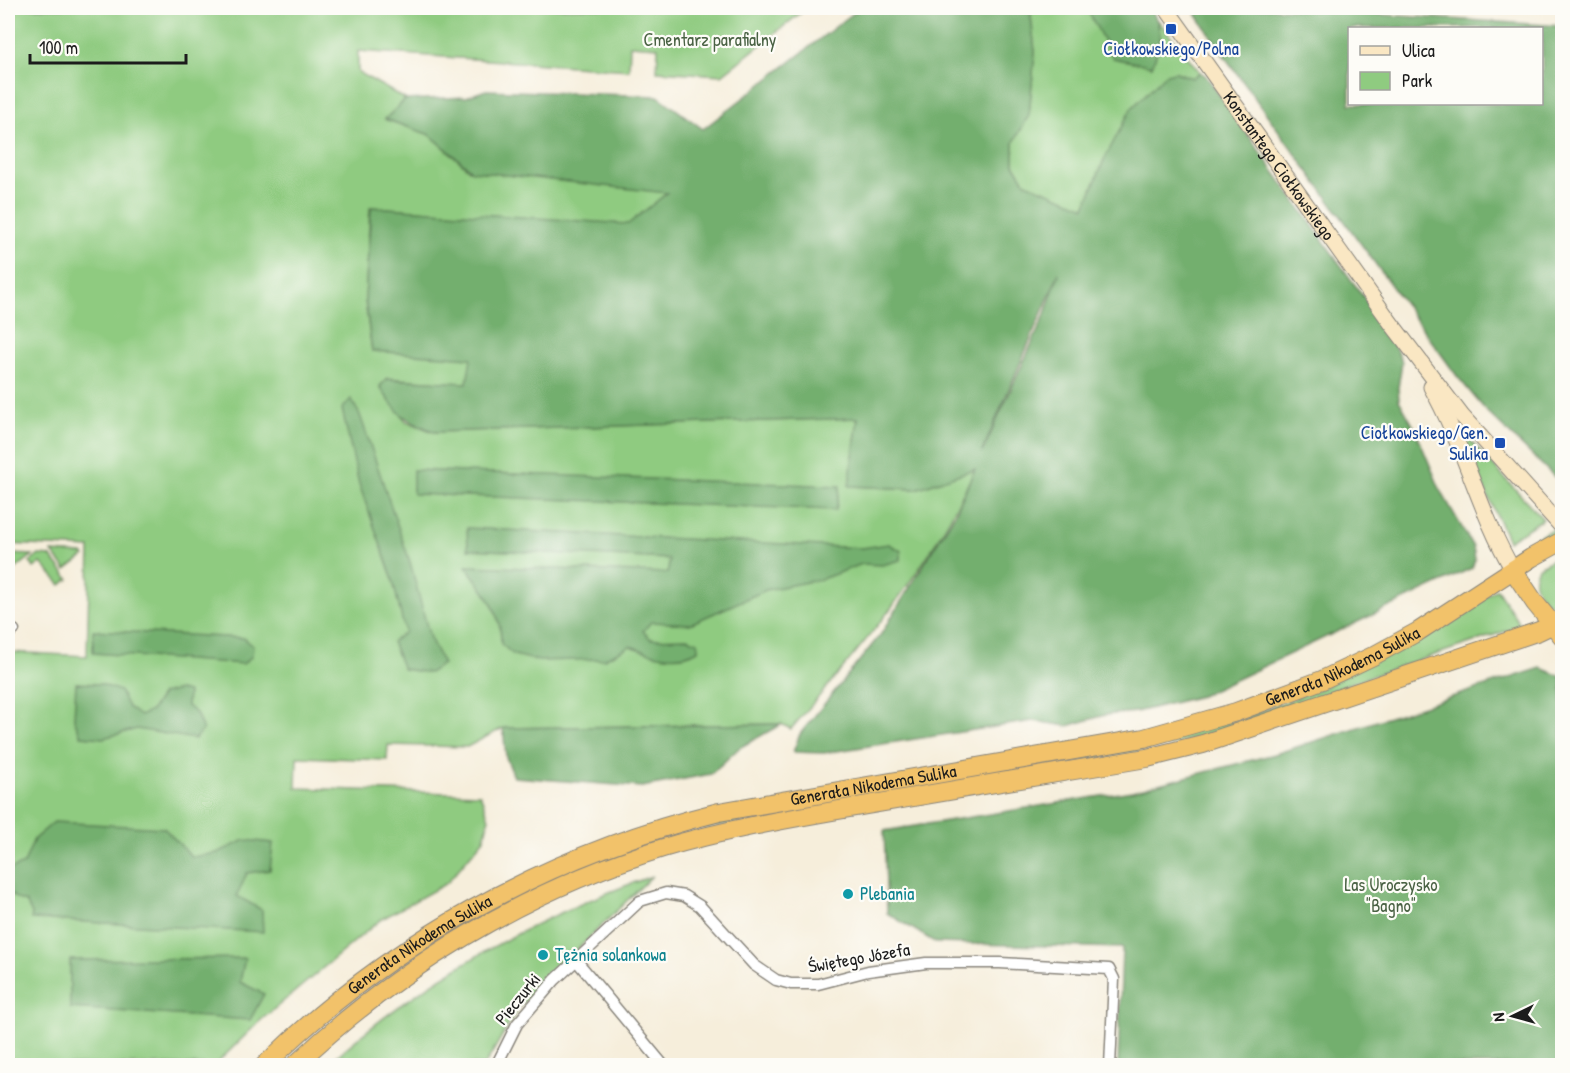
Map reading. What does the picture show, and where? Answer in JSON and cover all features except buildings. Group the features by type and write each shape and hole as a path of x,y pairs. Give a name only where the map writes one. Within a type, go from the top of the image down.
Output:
{"highway":[{"name":"Generała Nikodema Sulika","path":"264,1065 311,1023 380,968 480,905 572,861 686,820 776,800 1121,742 1206,722 1280,697 1373,656 1419,631 1513,570 1563,541"},
{"path":"1513,570 1559,627"},
{"name":"Generała Nikodema Sulika","path":"294,1065 357,1011 459,940 577,880 672,845 769,822 1147,758 1192,747 1253,729 1559,627"},
{"path":"672,845 693,830 694,823 686,820"}],"street":[{"name":"Konstantego Ciołkowskiego","path":"1166,8 1391,323 1462,416 1563,527"},
{"name":"Konstantego Ciołkowskiego","path":"1391,323 1436,397 1456,439 1485,513 1513,570"},
{"name":"Świętego Józefa","path":"576,960 640,902 652,896 677,894 700,906 765,974 791,984 818,984 868,971 926,963 961,962 1101,968 1112,972 1114,979 1110,1065"},
{"name":"Pieczurki","path":"496,1065 510,1034 523,1016 576,960"},
{"path":"576,960 664,1065"}],"green space":[{"name":"Cmentarz parafialny","path":"8,8 807,8 722,75 657,71 658,47 630,45 629,70 358,51 358,72 405,99 386,120 430,134 469,170 669,191 630,225 370,207 365,302 372,351 473,357 467,384 387,378 380,388 406,421 433,432 858,418 850,486 916,489 975,468 958,504 916,573 869,637 791,729 781,724 503,728 467,747 388,745 387,760 297,757 296,788 480,794 489,818 484,839 447,883 380,920 260,1021 215,1065 8,1065 8,652 87,656 90,548 8,544"},
{"path":"860,8 1030,8 1035,52 1029,115 1014,142 1014,164 1026,183 1085,207 1104,160 1131,109 1166,74 1176,72 1192,78 1200,72 1206,76 1387,330 1402,362 1398,388 1399,400 1414,427 1440,489 1473,547 1475,559 1472,568 1201,696 1136,712 1105,715 1068,726 1033,721 824,753 793,752 800,734 881,634 955,514 975,469 916,489 849,486 858,418 436,432 403,416 391,404 380,386 387,379 467,383 471,358 372,351 365,298 371,207 628,224 667,193 472,171 430,135 385,119 405,100 466,97 486,90 658,96 703,129","holes":["1059,273 1043,319 982,453"]},
{"path":"1030,8 1089,8 1089,13 1151,66 1161,42 1158,20 1200,72 1192,78 1176,72 1104,160 1085,208 1026,183 1014,164 1014,142 1029,115 1035,52"},
{"path":"1089,8 1150,8 1157,22 1160,36 1152,66 1113,58 1089,13"},
{"path":"1192,8 1272,8 1562,26 1562,484 1487,412 1457,376 1225,57"},
{"path":"351,399 360,415 410,562 430,638 443,664 429,673 403,669 392,642 405,632 392,577 359,484 342,409"},
{"path":"1451,413 1474,445 1543,519 1508,541"},
{"path":"413,470 840,486 836,510 413,494"},
{"path":"467,528 862,548 889,544 901,551 901,560 882,565 862,564 822,579 766,590 690,624 651,622 643,631 651,639 687,638 698,642 698,650 690,654 664,656 630,646 604,659 539,661 514,655 501,644 499,622 491,602 466,566 668,573 669,559 468,549"},
{"path":"1552,529 1558,536 1518,559 1513,551"},
{"path":"52,552 83,554 85,556 66,570"},
{"path":"8,554 33,555 8,575"},
{"path":"39,555 50,556 69,579 61,585 41,563 34,568 30,562"},
{"path":"1562,555 1562,608 1550,604 1540,595 1535,576 1542,565"},
{"path":"1497,589 1521,626 1345,685 1305,704 1176,744 705,828 703,823 1239,720 1324,687"},
{"path":"93,630 244,638 253,646 252,656 243,664 93,653"},
{"name":"Las Uroczysko \"Bagno\"","path":"1541,668 1562,677 1562,1065 1118,1065 1122,948 936,943 887,913 884,831 1132,791 1275,754"},
{"path":"76,683 101,684 120,691 128,707 140,716 151,711 162,694 179,690 188,692 187,706 196,713 203,730 195,739 137,729 103,738 81,736 74,719"},
{"path":"782,724 739,748 711,774 642,787 514,777 506,757 503,728"},
{"path":"54,822 164,828 192,857 217,853 245,840 273,843 270,870 247,873 237,896 262,910 263,932 31,919 32,914 26,902 19,900 9,891 8,870 24,864 34,839"},
{"path":"652,876 519,1007 485,1065 327,1065 400,1006 480,954 565,911"},
{"path":"245,958 240,982 264,994 250,1020 70,1008 70,960"}],"place":[{"name":"Ciołkowskiego/Polna","path":"1171,29"},
{"name":"Ciołkowskiego/Gen. Sulika","path":"1500,443"},
{"name":"Plebania","path":"848,894"},
{"name":"Tężnia solankowa","path":"543,955"}]}
